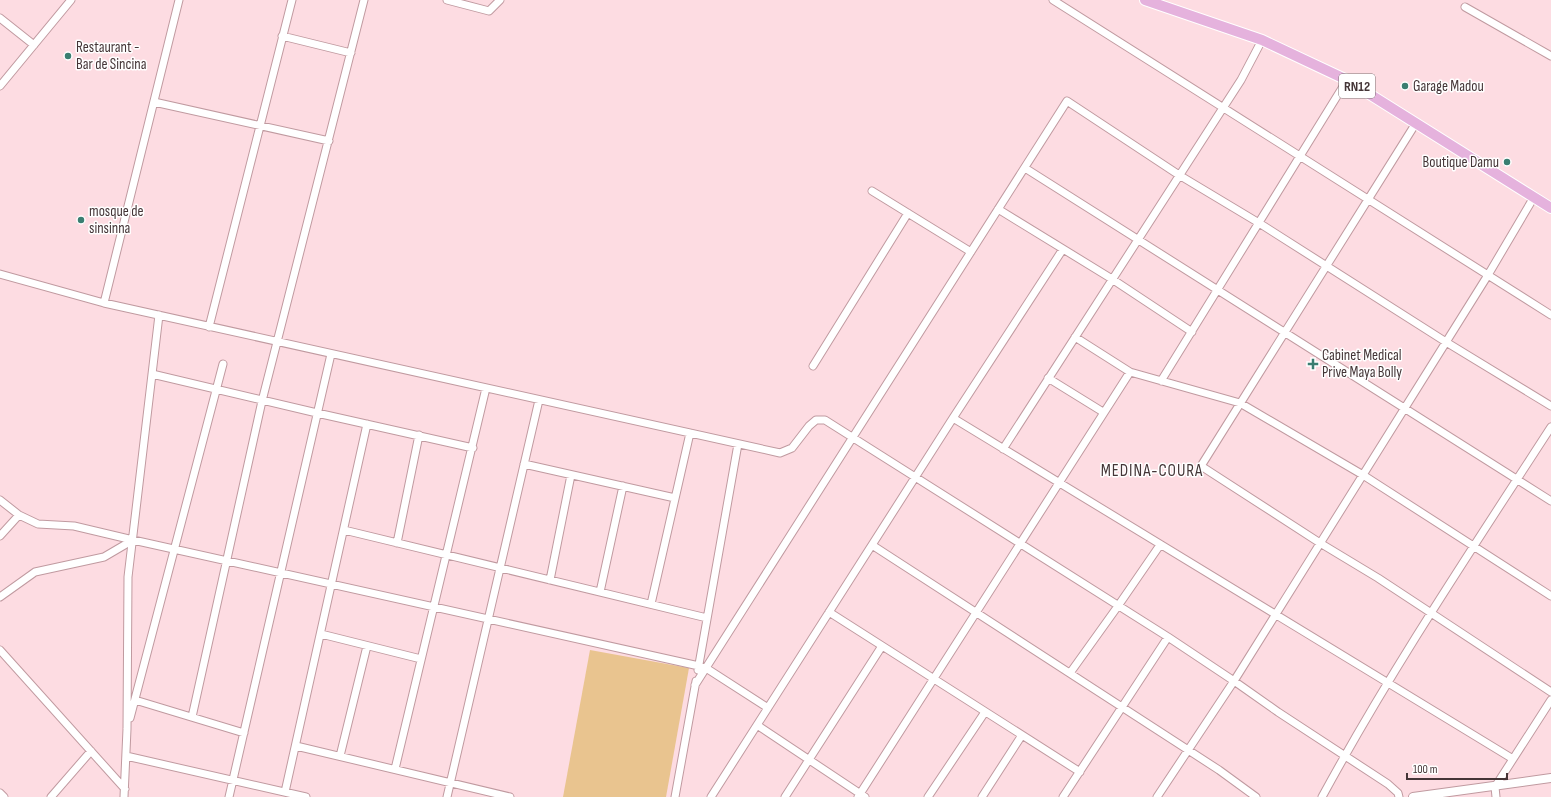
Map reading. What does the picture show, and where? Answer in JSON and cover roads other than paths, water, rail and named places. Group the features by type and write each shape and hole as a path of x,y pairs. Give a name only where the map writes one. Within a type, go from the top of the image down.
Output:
{"main road":[{"name":"RN12","path":"1145,0 1262,40 1347,80 1551,208"}],"street":[{"path":"0,86 71,0"},
{"path":"104,303 179,0"},
{"path":"209,327 292,0"},
{"path":"192,717 262,401 364,0"},
{"path":"447,0 489,11 500,0"},
{"path":"1052,0 1551,315"},
{"path":"1466,7 1551,56"},
{"path":"0,18 34,45"},
{"path":"282,36 351,53"},
{"path":"1003,449 1241,80 1262,40"},
{"path":"1161,381 1347,80"},
{"path":"676,797 695,685 702,667 853,438 1067,101 1180,175 1551,406"},
{"path":"154,102 328,141"},
{"path":"1416,123 1201,466 1320,543 1378,578 1551,692"},
{"path":"1025,168 1551,501"},
{"path":"872,191 971,252"},
{"path":"1157,797 1234,681 1488,275 1534,198"},
{"path":"998,209 1112,279 1192,332"},
{"path":"813,366 908,213"},
{"path":"711,797 1063,248"},
{"path":"0,274 104,303 780,453 792,448 809,426 816,420 825,420 916,476 1020,545 1234,681 1278,712 1388,784 1398,792 1399,797"},
{"path":"124,797 127,729 128,577 159,315"},
{"path":"1074,337 1130,372 1240,403 1363,475 1551,596"},
{"path":"229,797 331,354"},
{"path":"127,729 223,364"},
{"path":"757,725 861,796 976,612 1130,372"},
{"path":"152,374 317,414 473,448"},
{"path":"1048,378 1103,412"},
{"path":"395,769 445,555 473,448 486,388"},
{"path":"447,797 538,400"},
{"path":"953,418 1512,759"},
{"path":"285,792 367,424"},
{"path":"1322,797 1344,755 1431,613 1551,427"},
{"path":"651,604 690,433"},
{"path":"397,543 419,436"},
{"path":"702,667 707,618 738,444"},
{"path":"524,464 675,498"},
{"path":"550,580 571,475"},
{"path":"600,592 623,486"},
{"path":"0,500 19,515 38,524 74,526 702,667 768,708"},
{"path":"0,536 19,515"},
{"path":"344,530 707,618"},
{"path":"0,597 35,572 104,557 133,540"},
{"path":"872,545 1219,770 1256,797"},
{"path":"1070,673 1160,545"},
{"path":"829,612 1080,772"},
{"path":"321,634 421,659"},
{"path":"1063,797 1168,638"},
{"path":"340,756 367,646"},
{"path":"785,797 882,646"},
{"path":"0,650 125,789"},
{"path":"135,700 244,733"},
{"path":"1496,797 1495,787 1551,700"},
{"path":"928,797 985,712"},
{"path":"982,797 1022,735"},
{"path":"296,746 510,797"},
{"path":"51,797 91,751"},
{"path":"126,756 306,797"},
{"path":"1412,797 1432,796 1551,778"},
{"path":"0,793 4,797"}],"place":[{"name":"Restaurant - Bar de Sincina","path":"68,56"},
{"name":"Garage Madou","path":"1405,86"},
{"name":"Boutique Damu","path":"1507,162"},
{"name":"mosque de sinsinna","path":"81,220"},
{"name":"Cabinet Medical Prive Maya Bolly","path":"1313,364"}],"district":[{"name":"MEDINA-COURA","path":"1152,471"}]}
